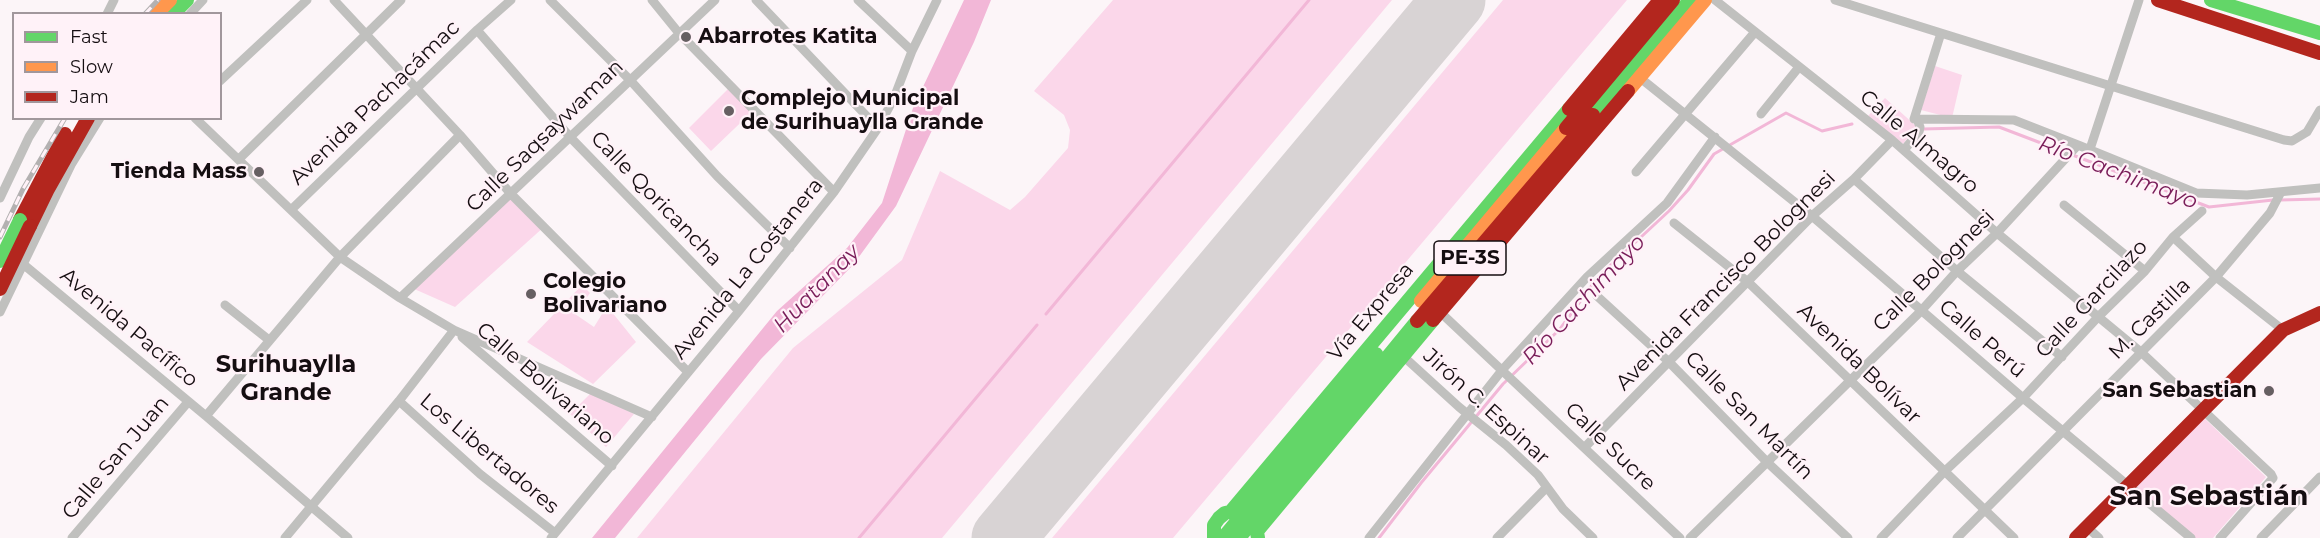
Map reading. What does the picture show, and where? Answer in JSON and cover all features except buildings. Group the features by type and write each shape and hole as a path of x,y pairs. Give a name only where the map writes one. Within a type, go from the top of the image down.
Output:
{"main road":[{"path":"158,12 170,0"},
{"path":"175,12 187,0"},
{"name":"Vía Expresa","path":"1239,538 1474,222 1660,0"},
{"name":"Vía Expresa","path":"1250,522 1462,261 1567,136 1674,0"},
{"name":"Vía Expresa","path":"1567,136 1690,0"},
{"name":"Vía Expresa","path":"1215,537 1250,522 1403,356 1705,0"},
{"path":"2158,0 2320,53"},
{"path":"2217,1 2320,33"},
{"path":"0,289 37,185 75,120"},
{"path":"0,261 53,180 87,120"},
{"path":"1533,151 1567,136"},
{"path":"1556,174 1567,136"},
{"path":"1462,261 1474,222"},
{"path":"1462,261 1499,242"},
{"path":"2076,538 2283,330 2320,314"}],"street":[{"path":"192,12 203,0"},
{"path":"222,79 307,0"},
{"path":"334,0 460,135 511,194 688,372"},
{"path":"238,159 401,0"},
{"name":"Avenida Pachacámac","path":"292,209 416,88 511,0"},
{"path":"550,0 630,80 717,176 790,248"},
{"path":"652,0 678,33 834,192"},
{"name":"Calle Saqsaywaman","path":"400,298 715,0"},
{"path":"756,0 878,128"},
{"path":"858,0 912,51"},
{"name":"Avenida La Costanera","path":"553,536 834,192 878,128 894,98 912,51 937,0"},
{"name":"Calle Almagro","path":"1715,0 1892,140 1997,233 2142,353 2205,409 2273,477 2220,538"},
{"path":"1835,0 2284,140 2292,141 2307,132 2320,110"},
{"path":"2090,149 2139,0"},
{"path":"2216,18 2217,1"},
{"name":"Calle Qoricancha","path":"477,30 570,137 739,311"},
{"path":"1636,172 1755,32"},
{"path":"1919,126 1914,119 1941,33"},
{"path":"1761,114 1799,67"},
{"name":"Calle Perú","path":"1639,77 1812,216 2023,398 2191,538"},
{"path":"0,198 29,137 40,120"},
{"path":"0,312 71,165 99,120"},
{"path":"197,120 340,257 400,298 454,330 652,417"},
{"path":"1919,126 2014,120 2076,147 2090,149 2196,193 2278,198 2320,188"},
{"path":"1904,150 1919,126"},
{"path":"206,416 340,257 460,135"},
{"path":"1369,538 1509,375 1587,277 1666,203 1718,140"},
{"name":"Avenida Francisco Bolognesi","path":"1585,447 1812,216 1854,179 1892,140"},
{"name":"Calle Bolognesi","path":"1690,538 1921,311 2076,147"},
{"path":"1854,179 1957,271 2062,357"},
{"name":"M. Castilla","path":"1957,538 2216,277 2278,198"},
{"path":"2064,205 2145,271"},
{"name":"Calle Garcilazo","path":"1881,538 1945,471 2023,398 2098,317 2145,271 2173,237 2202,211"},
{"name":"Avenida Bolívar","path":"1674,223 1748,282 2013,538"},
{"path":"2173,237 2216,277 2283,330"},
{"name":"Avenida Pacífico","path":"0,252 22,264 206,416 348,538"},
{"name":"Calle San Martín","path":"1597,296 1669,362 1767,462 1848,538"},
{"path":"225,305 269,340"},
{"name":"Calle Sucre","path":"1440,312 1680,538"},
{"path":"285,538 399,401 454,330"},
{"name":"Calle Bolivariano","path":"454,330 612,466"},
{"name":"Jirón C. Espinar","path":"1403,356 1538,475 1563,509 1593,538"},
{"name":"Los Libertadores","path":"399,401 553,536"},
{"name":"Calle San Juan","path":"72,538 188,402"},
{"path":"2260,538 2320,477"},
{"path":"1503,536 1546,488"},
{"path":"2087,527 2099,538"}],"shaded area":[{"path":"1113,0 1392,0 942,538 637,538 793,348 902,260 940,171 1010,210 1025,197 1068,148 1070,130 1064,115 1034,91"},
{"path":"1503,0 1627,0 1173,538 1052,538"},
{"path":"1935,66 1962,75 1952,118 1921,110"},
{"name":"Complejo Municipal de Surihuaylla Grande","path":"734,83 757,107 711,151 689,128"},
{"path":"1885,98 1916,126 1903,144 1868,116"},
{"path":"513,193 545,226 455,307 412,288"},
{"path":"582,285 590,293 575,314 594,327 607,306 636,342 593,384 527,342"},
{"path":"592,392 634,414 606,447 570,414"},
{"path":"2202,416 2266,477 2213,538 2194,538 2132,486"}],"water":[{"name":"Huatanay","path":"964,0 991,0 974,42 896,206 853,265 761,359 615,538 592,538 777,311 847,248 882,203 913,108"}],"waterway":[{"path":"1046,314 1309,0"},
{"name":"Río Cachimayo","path":"1379,538 1503,384 1560,329 1598,277 1669,211 1688,190 1714,154 1786,113 1822,131 1852,124"},
{"name":"Río Cachimayo","path":"1923,129 1999,127 2209,207 2273,200"},
{"name":"Río Cachimayo","path":"2280,200 2320,199"},
{"path":"859,538 1037,325"}],"runway":[{"path":"1003,538 1454,0"}],"railway":[{"path":"147,12 158,0"},
{"path":"0,237 23,189 64,120"}],"traffic: fast":[{"path":"175,12 187,0"},
{"path":"1593,115 1690,0"},
{"path":"2211,0 2320,33"},
{"path":"1232,510 1569,109"},
{"path":"0,261 20,220"},
{"path":"1258,530 1433,320"},
{"path":"1239,538 1417,321"},
{"path":"1223,538 1376,354"},
{"path":"1214,538 1214,525 1219,518 1225,513 1239,510 1255,520 1258,538"}],"traffic: slow":[{"path":"158,12 170,0"},
{"path":"1628,91 1705,0"},
{"path":"1421,301 1566,128"}],"traffic: jam":[{"path":"1569,109 1660,0"},
{"path":"1566,128 1673,0"},
{"path":"2158,0 2320,53"},
{"path":"1433,320 1628,91"},
{"path":"1417,321 1593,115"},
{"path":"30,226 87,120"},
{"path":"20,220 65,134"},
{"path":"0,289 30,226"},
{"path":"2076,538 2283,330 2320,313"}],"place":[{"name":"Abarrotes Katita","path":"686,37"},
{"name":"Complejo Municipal de Surihuaylla Grande","path":"729,111"},
{"name":"Tienda Mass","path":"259,172"},
{"name":"Colegio Bolivariano","path":"531,294"},
{"name":"San Sebastian","path":"2269,391"}],"district":[{"name":"Surihuaylla Grande","path":"286,379"},
{"name":"San Sebastián","path":"2209,497"}]}
